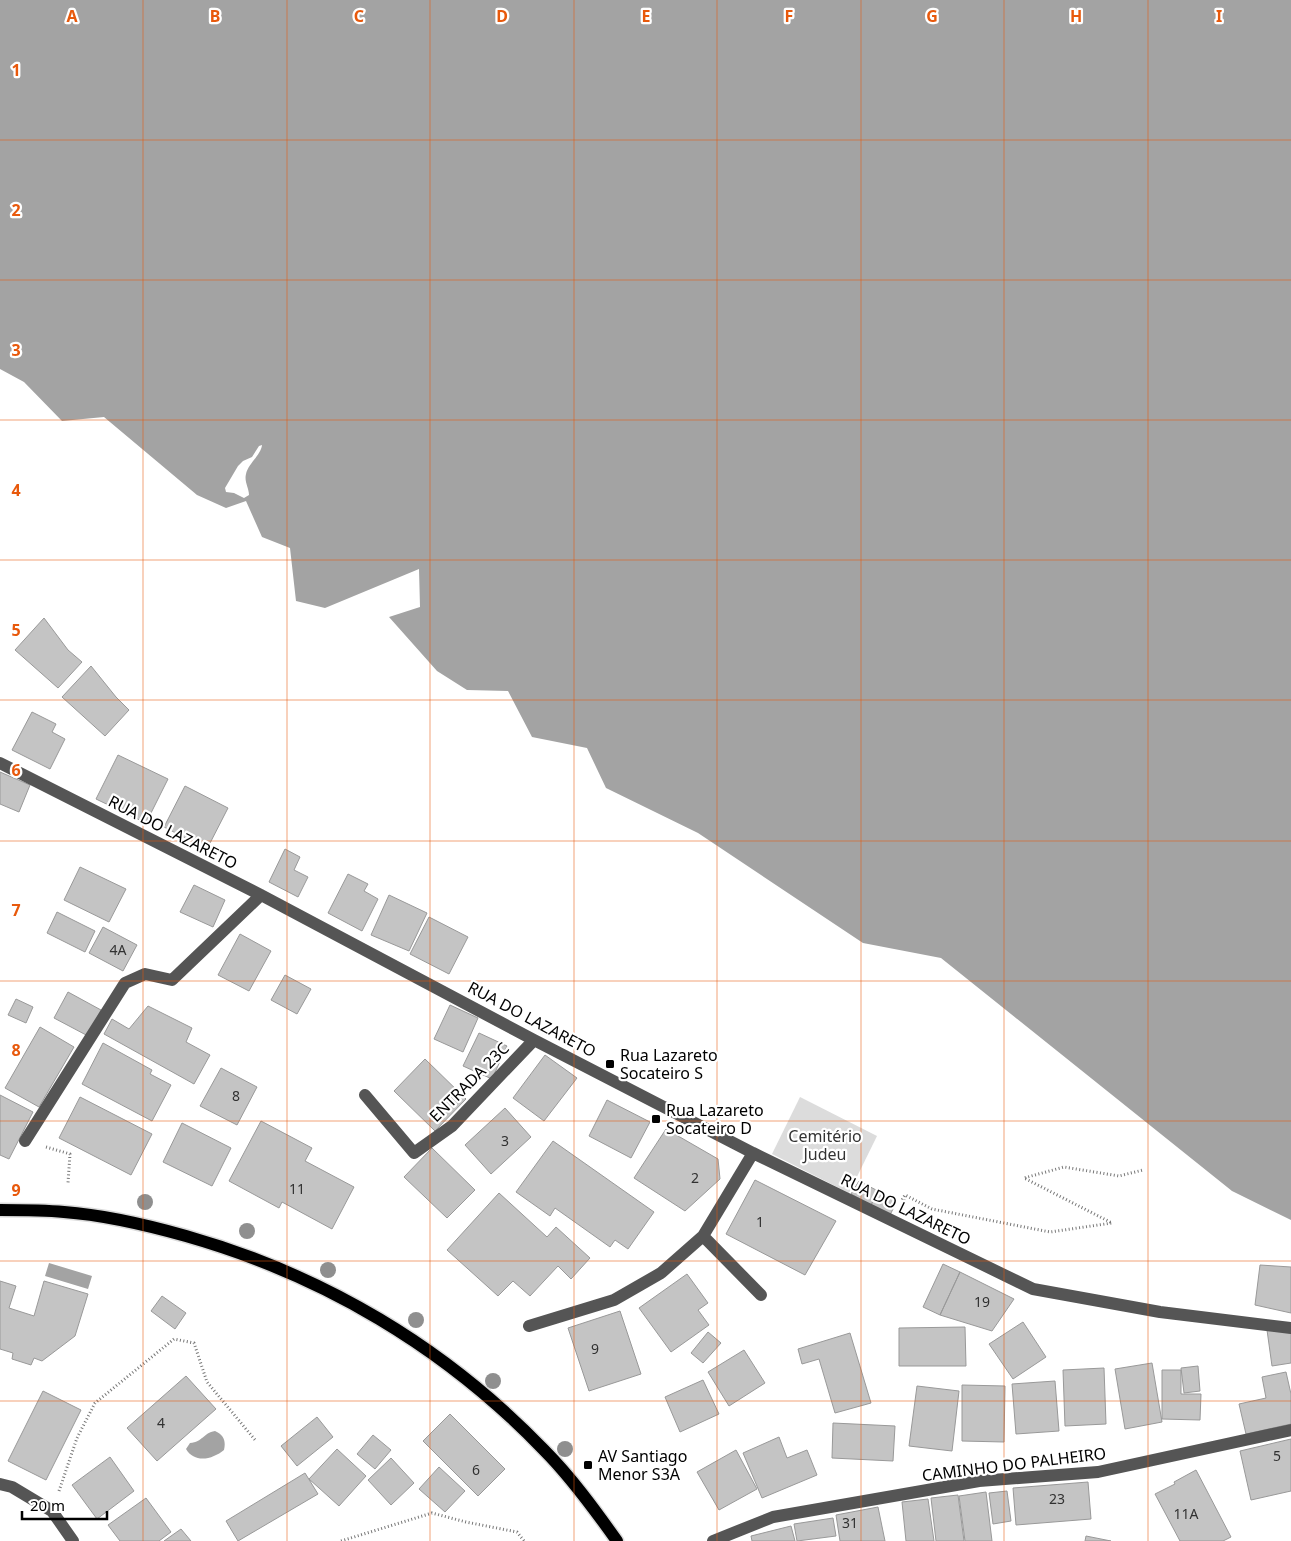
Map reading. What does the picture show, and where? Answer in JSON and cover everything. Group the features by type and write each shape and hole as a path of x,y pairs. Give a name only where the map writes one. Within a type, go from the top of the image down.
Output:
{"main road":[{"path":"0,1210 65,1212 127,1222 172,1232 230,1249 289,1271 343,1298 388,1323 452,1367 519,1425 545,1450 617,1541"}],"street":[{"name":"RUA DO LAZARETO","path":"0,763 262,895 534,1040 753,1153 1033,1289 1160,1312 1291,1328"},
{"path":"25,1141 125,983 145,974 172,980 262,895"},
{"name":"ENTRADA 23C","path":"365,1094 414,1154 452,1126 534,1040"},
{"path":"529,1326 614,1300 661,1273 703,1236 753,1153"},
{"path":"703,1236 761,1295"},
{"name":"CAMINHO DO PALHEIRO","path":"713,1541 773,1517 979,1481 1098,1472 1291,1430"},
{"path":"0,1484 12,1487 52,1511 73,1541"}],"path":[{"path":"25,1141 70,1154 68,1183"},
{"path":"908,1203 902,1200 905,1195 932,1209 1050,1232 1112,1223 1024,1178 1064,1167 1119,1176 1143,1170"},
{"path":"52,1511 77,1438 95,1403 174,1339 194,1343 207,1382 256,1440"},
{"path":"341,1541 432,1513 517,1532 524,1541"}],"green space":[{"name":"Cemitério Judeu","path":"800,1097 877,1136 849,1193 772,1154"}],"shaded area":[{"path":"0,0 1291,0 1291,1220 1232,1191 941,958 863,943 698,833 606,788 587,748 532,737 508,691 467,690 437,671 389,617 420,607 419,569 325,608 296,601 290,548 262,537 246,501 226,508 197,495 104,417 62,421 24,382 0,369","holes":["262,445 246,474 249,495 244,498 234,493 226,492 225,488 238,466 243,461 252,457 259,446"]},
{"path":"49,1263 92,1276 88,1289 45,1276"},
{"path":"215,1431 222,1436 225,1444 224,1450 220,1453 204,1459 194,1457 186,1449 190,1443 198,1441"}],"building":[{"path":"44,618 68,650 82,662 58,688 15,650"},
{"path":"91,666 129,710 105,736 62,697"},
{"path":"32,712 56,724 52,732 65,739 50,769 12,750"},
{"path":"118,755 168,779 146,823 96,799"},
{"path":"0,772 30,785 19,812 0,804"},
{"path":"185,786 228,808 207,849 164,827"},
{"path":"285,849 300,857 294,870 308,877 298,897 269,882"},
{"path":"80,867 126,889 109,922 64,900"},
{"path":"348,874 368,884 364,891 378,899 362,931 328,913"},
{"path":"194,885 225,900 213,927 180,912"},
{"path":"389,895 427,913 409,951 371,935"},
{"path":"57,912 95,931 85,952 47,933"},
{"path":"429,917 468,937 449,974 410,954"},
{"path":"103,927 137,945 123,971 89,953"},
{"path":"240,934 271,951 249,991 218,975"},
{"path":"285,975 311,989 297,1014 271,1000"},
{"path":"68,992 101,1010 88,1036 54,1018"},
{"path":"16,999 33,1007 26,1023 8,1015"},
{"path":"450,1005 478,1018 463,1052 434,1039"},
{"path":"148,1006 192,1028 186,1042 210,1055 194,1084 104,1034 112,1019 129,1029"},
{"path":"40,1027 74,1047 39,1107 5,1088"},
{"path":"479,1033 507,1046 492,1079 463,1066"},
{"path":"103,1043 152,1070 150,1074 171,1085 152,1121 82,1084"},
{"path":"545,1055 577,1078 544,1121 513,1098"},
{"path":"425,1059 466,1099 435,1131 394,1091"},
{"path":"221,1068 257,1087 237,1125 200,1106"},
{"path":"0,1095 33,1112 9,1159 0,1155"},
{"path":"80,1097 152,1134 131,1175 59,1138"},
{"path":"607,1100 650,1122 631,1158 589,1136"},
{"path":"505,1108 531,1137 491,1174 465,1145"},
{"path":"261,1121 312,1148 305,1161 354,1187 332,1229 282,1202 279,1208 229,1181"},
{"path":"182,1123 231,1148 212,1186 163,1162"},
{"path":"666,1129 718,1159 720,1179 685,1211 634,1178"},
{"path":"553,1141 654,1212 628,1249 615,1240 610,1247 555,1208 550,1216 516,1192"},
{"path":"432,1148 475,1190 447,1218 404,1177"},
{"path":"755,1180 836,1221 805,1275 726,1234"},
{"path":"859,1181 878,1191 871,1205 851,1194"},
{"path":"878,1191 897,1201 890,1215 871,1205"},
{"path":"499,1193 547,1237 556,1227 590,1258 571,1279 558,1266 530,1296 513,1281 498,1296 447,1250"},
{"path":"943,1264 960,1272 940,1315 923,1307"},
{"path":"1260,1265 1291,1267 1291,1313 1255,1305"},
{"path":"960,1272 1014,1299 992,1331 940,1315"},
{"path":"687,1274 708,1303 698,1310 709,1325 671,1352 639,1308"},
{"path":"0,1281 16,1286 9,1308 34,1316 44,1281 88,1294 75,1336 42,1361 34,1358 31,1365 12,1359 13,1353 0,1349"},
{"path":"162,1296 186,1313 175,1329 151,1311"},
{"path":"620,1311 641,1374 589,1391 568,1328"},
{"path":"1023,1322 1046,1357 1013,1379 989,1344"},
{"path":"965,1327 966,1366 899,1366 899,1328"},
{"path":"1267,1330 1291,1332 1291,1363 1272,1366"},
{"path":"708,1332 721,1343 703,1363 691,1353"},
{"path":"850,1333 871,1403 835,1413 819,1359 802,1364 798,1349"},
{"path":"744,1350 765,1383 729,1406 708,1372"},
{"path":"1152,1363 1162,1422 1125,1429 1115,1369"},
{"path":"1198,1366 1200,1391 1184,1393 1181,1368"},
{"path":"1104,1368 1106,1424 1065,1426 1063,1370"},
{"path":"1162,1370 1181,1370 1181,1394 1201,1394 1200,1420 1162,1419"},
{"path":"1286,1372 1291,1394 1291,1424 1246,1434 1239,1404 1266,1398 1262,1377"},
{"path":"186,1376 216,1409 157,1461 127,1428"},
{"path":"703,1380 719,1414 680,1432 665,1397"},
{"path":"1055,1381 1059,1431 1016,1434 1012,1384"},
{"path":"962,1385 1005,1386 1004,1442 962,1441"},
{"path":"917,1386 959,1391 952,1451 909,1446"},
{"path":"43,1391 81,1410 46,1480 8,1461"},
{"path":"450,1414 505,1469 478,1496 423,1441"},
{"path":"317,1417 333,1437 297,1466 281,1446"},
{"path":"833,1423 895,1426 893,1461 832,1458"},
{"path":"373,1435 391,1450 375,1469 357,1454"},
{"path":"779,1437 787,1458 807,1450 817,1475 762,1498 743,1453"},
{"path":"1291,1439 1291,1491 1251,1500 1240,1451"},
{"path":"337,1449 366,1476 339,1506 309,1479"},
{"path":"736,1450 757,1489 719,1510 697,1472"},
{"path":"110,1457 134,1491 97,1519 72,1485"},
{"path":"391,1458 414,1483 391,1505 368,1480"},
{"path":"439,1467 465,1491 445,1512 419,1489"},
{"path":"1196,1470 1231,1537 1223,1541 1180,1541 1155,1494"},
{"path":"305,1473 318,1494 238,1541 226,1521"},
{"path":"1088,1482 1091,1519 1016,1525 1013,1488"},
{"path":"1007,1491 1011,1521 993,1524 989,1493"},
{"path":"986,1492 992,1541 965,1541 959,1496"},
{"path":"958,1495 964,1541 936,1541 931,1498"},
{"path":"146,1498 171,1532 159,1541 120,1541 108,1525"},
{"path":"928,1499 934,1541 906,1541 902,1502"},
{"path":"878,1507 885,1541 840,1541 836,1515"},
{"path":"833,1518 836,1536 797,1541 794,1524"},
{"path":"791,1526 795,1541 752,1541 751,1536"},
{"path":"181,1529 191,1541 164,1541"},
{"path":"1086,1536 1111,1541 1085,1541"}],"place":[{"name":"Rua Lazareto Socateiro S","path":"610,1064"},
{"name":"Rua Lazareto Socateiro D","path":"656,1119"},
{"name":"AV Santiago Menor S3A","path":"588,1465"}]}
